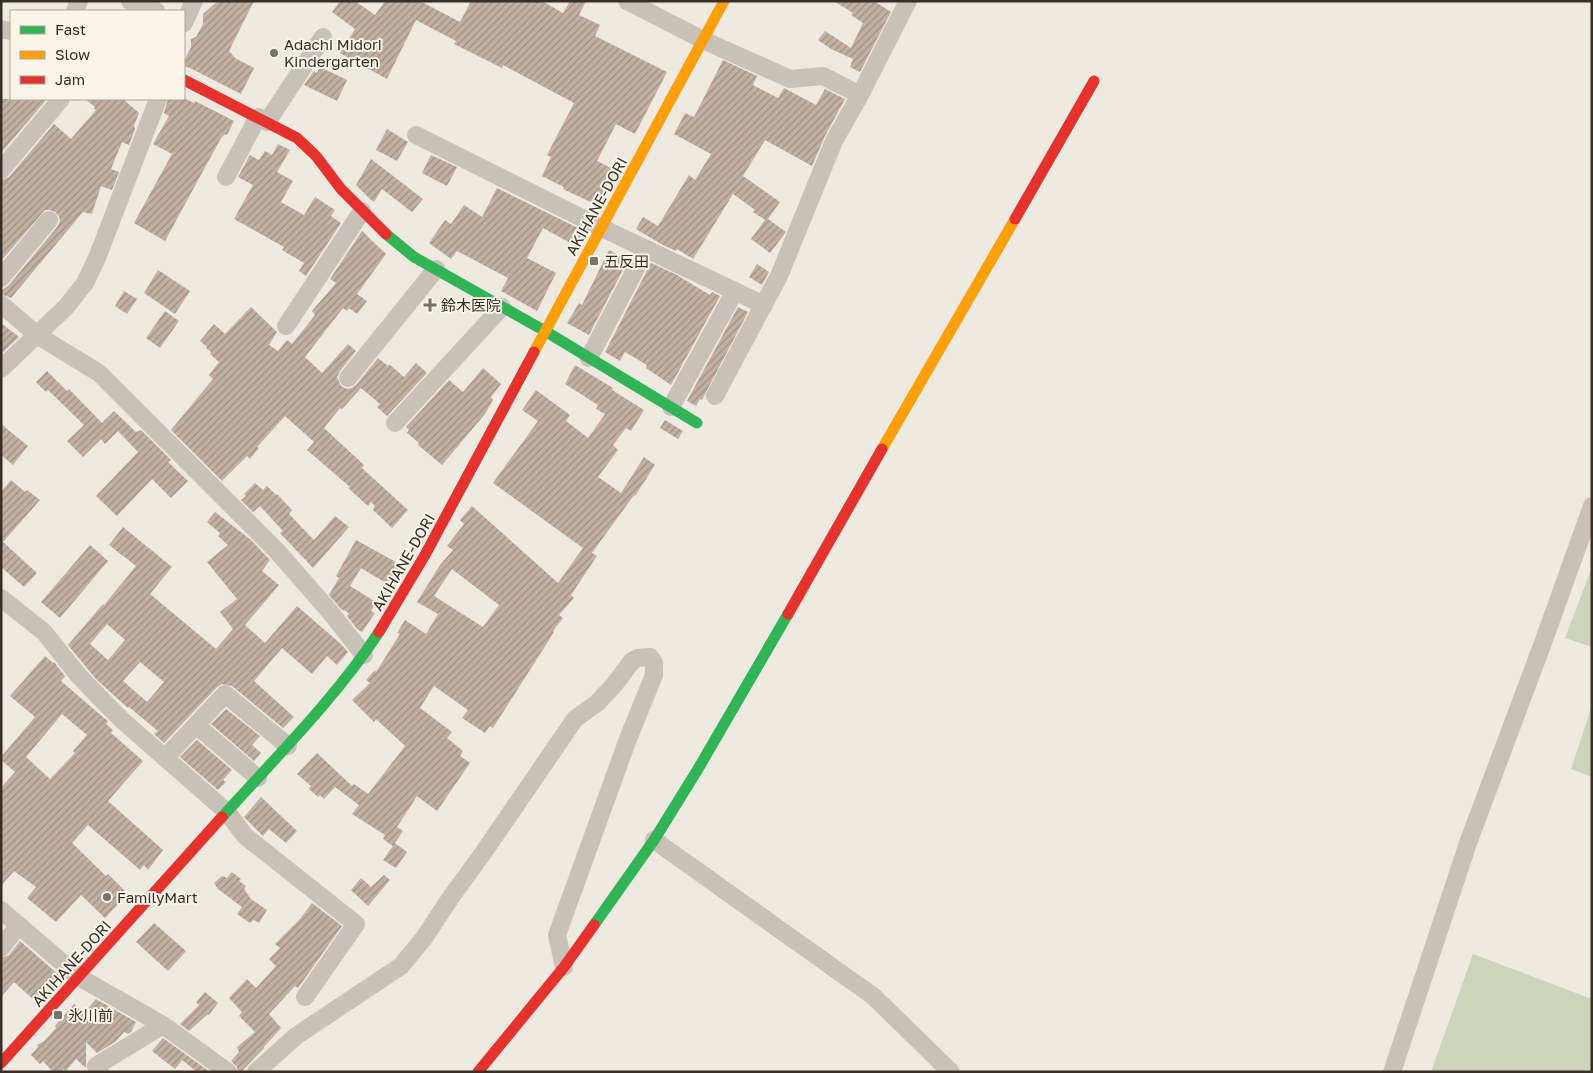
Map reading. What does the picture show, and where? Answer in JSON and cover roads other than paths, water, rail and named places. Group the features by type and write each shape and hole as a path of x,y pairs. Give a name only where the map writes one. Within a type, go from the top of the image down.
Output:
{"street":[{"path":"130,1 153,10"},
{"path":"185,20 194,1"},
{"path":"627,1 703,40 790,79 823,76 860,95"},
{"name":"AKIHANE-DORI","path":"1,1063 288,746 364,655 425,555 724,1"},
{"path":"715,396 779,276 834,141 908,1"},
{"path":"226,177 262,119 323,37"},
{"path":"185,80 297,138 307,146 341,189 376,227 414,257 545,331 697,423"},
{"path":"478,1072 564,967 654,840 752,676 1094,81"},
{"path":"1,170 60,100"},
{"path":"1,368 66,307 88,277 158,100"},
{"path":"416,135 602,228 764,305"},
{"path":"286,326 362,211"},
{"path":"1,278 49,220"},
{"path":"589,358 646,249"},
{"path":"348,378 436,269"},
{"path":"671,407 735,291"},
{"path":"1,304 37,335 99,373 277,551 331,613 364,655"},
{"path":"395,423 502,306"},
{"path":"1392,1072 1468,843 1541,649 1592,506"},
{"path":"1,598 44,632 95,693 227,812 235,825 256,846 356,924 304,997"},
{"path":"256,1072 296,1036 401,966 424,938 575,719 597,703 614,685 632,661 638,658 650,657 654,663 654,675 624,748 556,935 564,967"},
{"path":"165,758 225,694 288,746"},
{"path":"196,725 258,778"},
{"path":"654,840 873,996 952,1072"},
{"path":"1,910 78,977 163,1025 228,1072"},
{"path":"1,948 19,925"},
{"path":"100,1072 96,1066 163,1025"}],"place":[{"name":"Adachi Midori Kindergarten","path":"274,53"},
{"name":"五反田","path":"594,261"},
{"name":"鈴木医院","path":"430,305"},
{"name":"FamilyMart","path":"107,897"},
{"name":"氷川前","path":"58,1015"}]}
